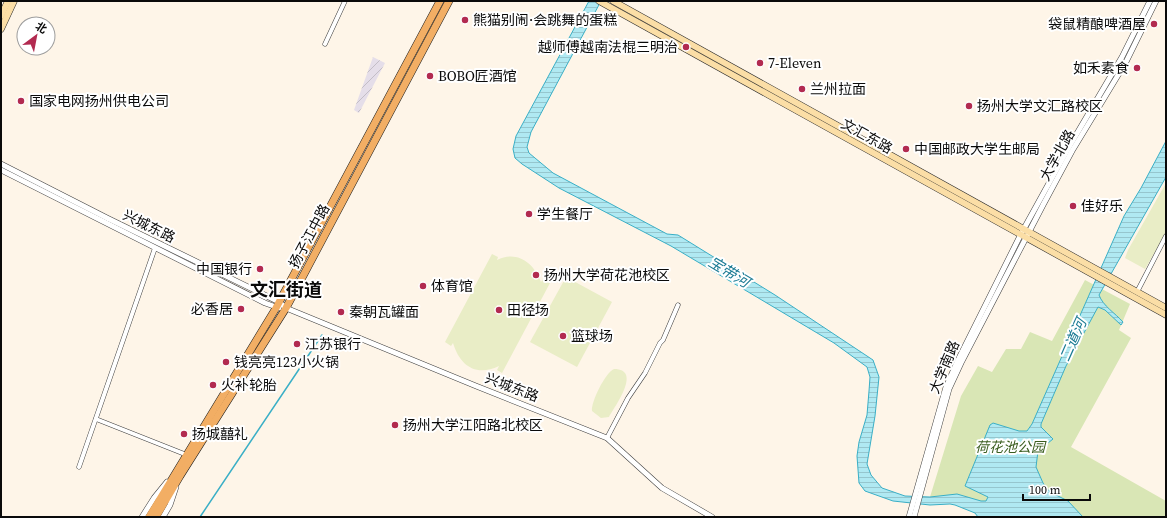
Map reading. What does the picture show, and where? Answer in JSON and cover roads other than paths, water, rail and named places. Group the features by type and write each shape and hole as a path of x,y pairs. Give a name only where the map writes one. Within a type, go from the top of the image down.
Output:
{"main road":[{"path":"1,16 8,1"},
{"path":"1,29 14,1"},
{"name":"扬子江中路","path":"189,457 278,305 440,1"},
{"name":"扬子江中路","path":"149,517 286,308 448,1"},
{"name":"文汇东路","path":"599,1 619,8 1111,281 1166,315"},
{"name":"文汇东路","path":"613,1 619,8"},
{"name":"文汇东路","path":"1111,281 1166,308"},
{"name":"扬子江中路","path":"156,517 177,475"}],"street":[{"path":"325,44 346,1"},
{"name":"大学北路","path":"1025,233 1068,147 1122,57 1150,1"},
{"name":"大学北路","path":"1025,233 1072,151 1126,62 1156,1"},
{"name":"兴城东路","path":"1,164 278,305"},
{"name":"兴城东路","path":"1,170 156,248 278,305 607,438 662,488 712,517"},
{"name":"大学南路","path":"914,517 915,505 946,387 1025,233"},
{"path":"1136,292 1166,236"},
{"path":"79,468 156,248"},
{"path":"607,438 628,398 646,373 660,343 663,340 678,305"},
{"path":"96,420 189,457"},
{"path":"142,517 154,498 177,475"},
{"path":"163,517 170,505 177,475"},
{"name":"大学南路","path":"909,517 915,505"}],"water":[{"path":"589,1 601,1 531,132 527,147 529,153 553,173 667,234 678,235 775,295 873,360 879,377 875,416 867,464 871,475 882,488 905,496 930,497 957,494 986,501 988,497 965,486 990,425 993,423 1019,431 1027,431 1032,424 1124,216 1166,141 1166,177 1099,295 1106,306 1123,322 1121,325 1105,310 1098,307 1066,366 1041,424 1041,427 1053,439 1038,451 1036,467 1043,483 1047,489 1068,501 1083,517 978,517 975,513 955,505 930,505 893,501 865,491 859,483 857,456 859,442 867,415 870,377 867,367 834,343 671,246 559,188 515,158 513,149 516,136"}],"waterway":[{"path":"200,517 322,335"}],"place":[{"name":"熊猫别闹·会跳舞的蛋糕","path":"465,20"},
{"name":"袋鼠精酿啤酒屋","path":"1154,24"},
{"name":"越师傅越南法棍三明治","path":"686,47"},
{"name":"7-Eleven","path":"760,63"},
{"name":"如禾素食","path":"1137,68"},
{"name":"BOBO匠酒馆","path":"430,76"},
{"name":"兰州拉面","path":"802,89"},
{"name":"国家电网扬州供电公司","path":"21,101"},
{"name":"扬州大学文汇路校区","path":"969,106"},
{"name":"中国邮政大学生邮局","path":"906,149"},
{"name":"佳好乐","path":"1073,206"},
{"name":"学生餐厅","path":"529,214"},
{"name":"中国银行","path":"260,269"},
{"name":"扬州大学荷花池校区","path":"536,275"},
{"name":"体育馆","path":"423,286"},
{"name":"必香居","path":"241,309"},
{"name":"田径场","path":"499,310"},
{"name":"秦朝瓦罐面","path":"341,312"},
{"name":"篮球场","path":"563,336"},
{"name":"江苏银行","path":"297,344"},
{"name":"钱亮亮123小火锅","path":"226,362"},
{"name":"火补轮胎","path":"213,385"},
{"name":"扬州大学江阳路北校区","path":"395,425"},
{"name":"扬城囍礼","path":"184,434"}],"district":[{"name":"文汇街道","path":"286,290"}],"water label":[{"name":"宝带河","path":"729,272"},
{"name":"二道河","path":"1073,340"}],"park label":[{"name":"荷花池公园","path":"1010,447"}]}
